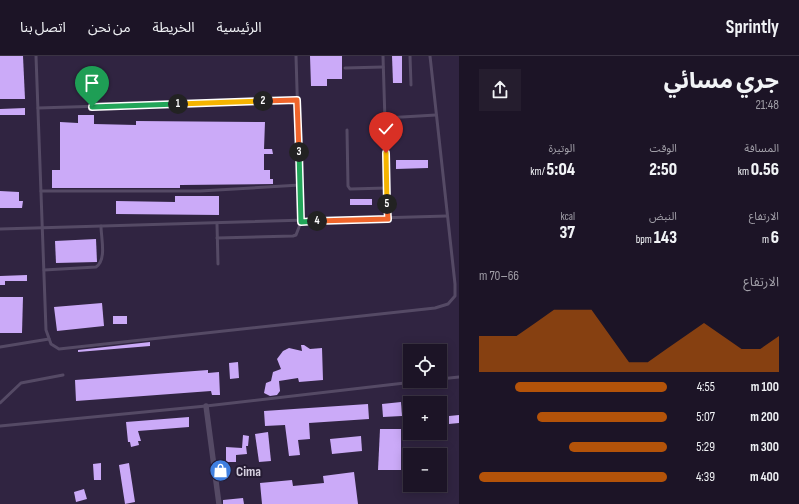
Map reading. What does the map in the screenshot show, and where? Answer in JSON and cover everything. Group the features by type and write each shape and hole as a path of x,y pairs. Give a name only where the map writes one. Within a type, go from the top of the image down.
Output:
{"street":[{"path":"206,406 219,504"}],"lane":[{"path":"36,56 46,330 51,344 59,349 435,308 448,304 455,296 455,284 430,56"},
{"path":"217,238 293,236 299,231 301,222 296,56"},
{"path":"383,56 388,219"},
{"path":"410,56 411,85"},
{"path":"345,68 383,67"},
{"path":"38,108 297,100"},
{"path":"385,118 436,115"},
{"path":"347,130 348,186 350,189 387,188"},
{"path":"41,191 200,191 300,185"},
{"path":"0,229 301,222 447,216"},
{"path":"217,224 218,264"},
{"path":"44,270 96,267 100,264 102,259 101,226"},
{"path":"0,347 49,339"},
{"path":"0,403 21,383 27,380 63,375"},
{"path":"447,378 459,377"},
{"path":"0,426 206,406 403,383"}],"shaded area":[{"path":"0,56 459,56 459,504 0,504"}],"building":[{"path":"0,56 23,56 25,99 0,99"},
{"path":"310,56 342,56 342,79 327,79 327,86 311,86"},
{"path":"392,56 402,56 402,83 393,83"},
{"path":"25,108 25,115 0,115 0,109"},
{"path":"78,115 94,115 94,124 136,125 136,121 265,122 264,149 272,149 273,154 264,154 264,170 270,170 270,179 273,179 273,184 180,185 180,188 52,188 52,170 60,170 60,122 78,123"},
{"path":"396,160 428,160 428,168 396,169"},
{"path":"0,191 19,192 19,201 23,201 22,208 0,208"},
{"path":"175,196 219,196 219,215 116,214 116,201 175,202"},
{"path":"350,199 372,199 372,205 350,205"},
{"path":"96,239 97,262 56,263 55,241"},
{"path":"27,275 27,281 5,281 5,285 0,285 0,276"},
{"path":"0,297 23,297 22,333 0,333"},
{"path":"102,303 104,326 57,331 54,307"},
{"path":"113,316 127,316 127,324 113,324"},
{"path":"150,342 150,346 78,352 78,350"},
{"path":"301,345 304,345 310,349 322,348 323,380 299,382 298,378 279,381 280,391 277,395 270,396 264,393 266,383 271,381 273,372 281,369 277,359 283,351 289,348 302,351"},
{"path":"238,362 239,378 230,379 229,363"},
{"path":"208,370 208,373 219,372 220,395 212,395 211,391 76,401 75,380"},
{"path":"401,402 402,416 383,417 382,404"},
{"path":"368,404 369,419 309,423 310,439 298,440 300,455 289,456 285,425 265,426 264,411"},
{"path":"459,415 459,423 449,424 449,416"},
{"path":"189,417 189,427 138,431 141,441 138,441 139,445 131,447 130,442 128,442 126,422"},
{"path":"380,429 401,429 401,470 378,470"},
{"path":"268,432 271,461 259,462 255,434"},
{"path":"243,435 249,436 248,446 246,446 247,454 236,455 236,462 226,462 226,447 242,448"},
{"path":"361,436 362,451 332,454 330,439"},
{"path":"101,463 101,480 94,480 93,464"},
{"path":"129,463 135,502 125,504 119,465"},
{"path":"354,472 358,504 262,504 260,483 292,480 293,486 324,483 323,476"},
{"path":"84,489 87,499 76,502 74,492"},
{"path":"243,498 244,504 223,504 223,500"}],"place":[{"name":"Cima","path":"221,471"}],"route":[{"path":"92,107 297,100 301,222 388,219 386,153"}]}
